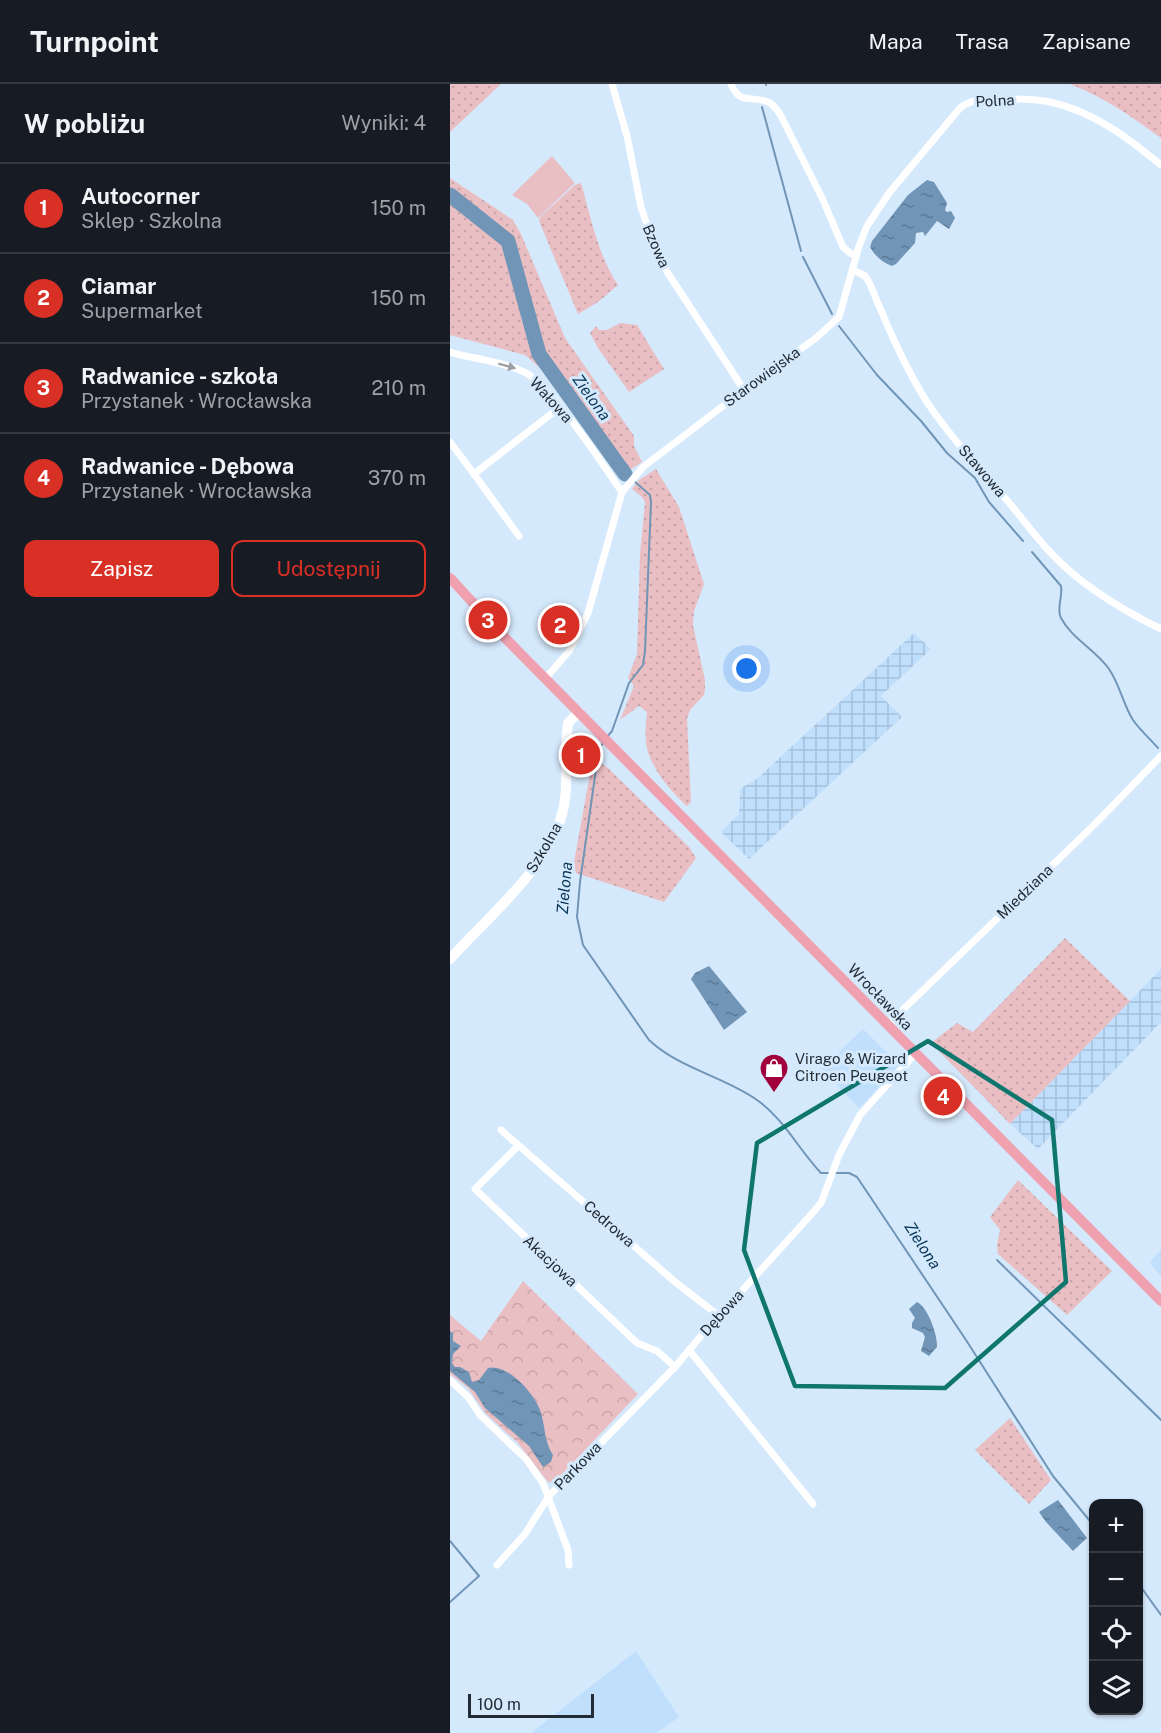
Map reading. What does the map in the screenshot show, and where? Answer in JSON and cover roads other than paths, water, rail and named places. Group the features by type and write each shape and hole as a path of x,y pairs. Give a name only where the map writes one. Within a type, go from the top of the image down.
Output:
{"main road":[{"name":"Wrocławska","path":"450,578 545,679 1161,1301"}],"street":[{"name":"Bzowa","path":"612,84 627,136 641,207 653,243 666,270 744,390"},
{"path":"731,84 736,94 744,98 766,101 772,104 780,114 823,200 843,247 849,254 856,256"},
{"name":"Polna","path":"856,256 867,226 876,211 966,103 989,98 1028,99 1060,105 1112,128 1161,165"},
{"name":"Starowiejska","path":"545,679 570,650 588,613 625,489 634,476 744,390 816,338 839,317 856,256"},
{"name":"Stawowa","path":"853,270 865,276 869,282 903,359 923,396 960,446 1050,553 1099,595 1125,612 1161,629"},
{"name":"Wałowa","path":"450,352 524,372 535,379 558,404 625,489"},
{"path":"474,474 558,404"},
{"path":"450,442 519,536"},
{"name":"Szkolna","path":"450,959 530,874 550,843 561,818 565,799 568,723 579,712"},
{"name":"Miedziana","path":"887,1025 1094,825 1161,756"},
{"name":"Dębowa","path":"813,1504 688,1350 820,1203 834,1167 860,1115 915,1054"},
{"name":"Cedrowa","path":"501,1130 674,1281 719,1316"},
{"name":"Akacjowa","path":"518,1146 475,1189 637,1343 657,1351 675,1367"},
{"name":"Parkowa","path":"450,1380 468,1397 480,1415 526,1458 549,1496 675,1367 688,1350"},
{"path":"497,1565 525,1534 549,1496"},
{"path":"549,1496 568,1550 569,1565"}],"water":[{"path":"927,180 934,182 947,203 945,210 951,211 955,218 949,229 937,221 925,236 923,232 916,233 915,243 892,266 882,261 874,253 870,247 872,241 908,195"},
{"path":"709,966 747,1012 724,1030 691,979 695,973"},
{"path":"917,1302 925,1310 936,1336 937,1347 929,1356 921,1351 925,1337 923,1333 912,1328 915,1318 909,1309"},
{"path":"450,1331 453,1333 453,1341 461,1346 453,1354 452,1363 455,1367 469,1372 472,1382 479,1380 488,1368 495,1368 511,1375 526,1388 540,1410 553,1455 551,1462 543,1467 529,1446 485,1408 475,1392 450,1371"},
{"path":"1058,1500 1087,1538 1073,1551 1039,1512"}],"waterway":[{"path":"762,107 801,251"},
{"name":"Zielona","path":"450,195 508,241 539,354 625,474"},
{"path":"803,257 832,314"},
{"path":"839,326 877,375 921,421 947,453 975,478 989,502 1023,541"},
{"name":"Zielona","path":"607,737 612,731 629,683 643,665 645,651 651,502 650,495 634,481"},
{"path":"1032,552 1061,586 1059,611 1061,618 1078,638 1104,662 1116,681 1133,720 1158,748"},
{"name":"Zielona","path":"604,742 599,748 580,882 577,917 583,945 649,1040 674,1058 757,1100 783,1125 821,1173 829,1173"},
{"name":"Zielona","path":"835,1173 849,1173 857,1177 1053,1476 1089,1520"},
{"path":"997,1260 1161,1420"},
{"path":"450,1541 479,1576 450,1602"},
{"name":"Zielona","path":"1143,1590 1161,1615"}],"place":[{"name":"Radwanice - szkoła","path":"488,620"},
{"name":"Ciamar","path":"560,625"},
{"name":"Autocorner","path":"581,755"},
{"name":"Virago & Wizard Citroen Peugeot","path":"774,1094"},
{"name":"Radwanice - Dębowa","path":"943,1096"}]}
